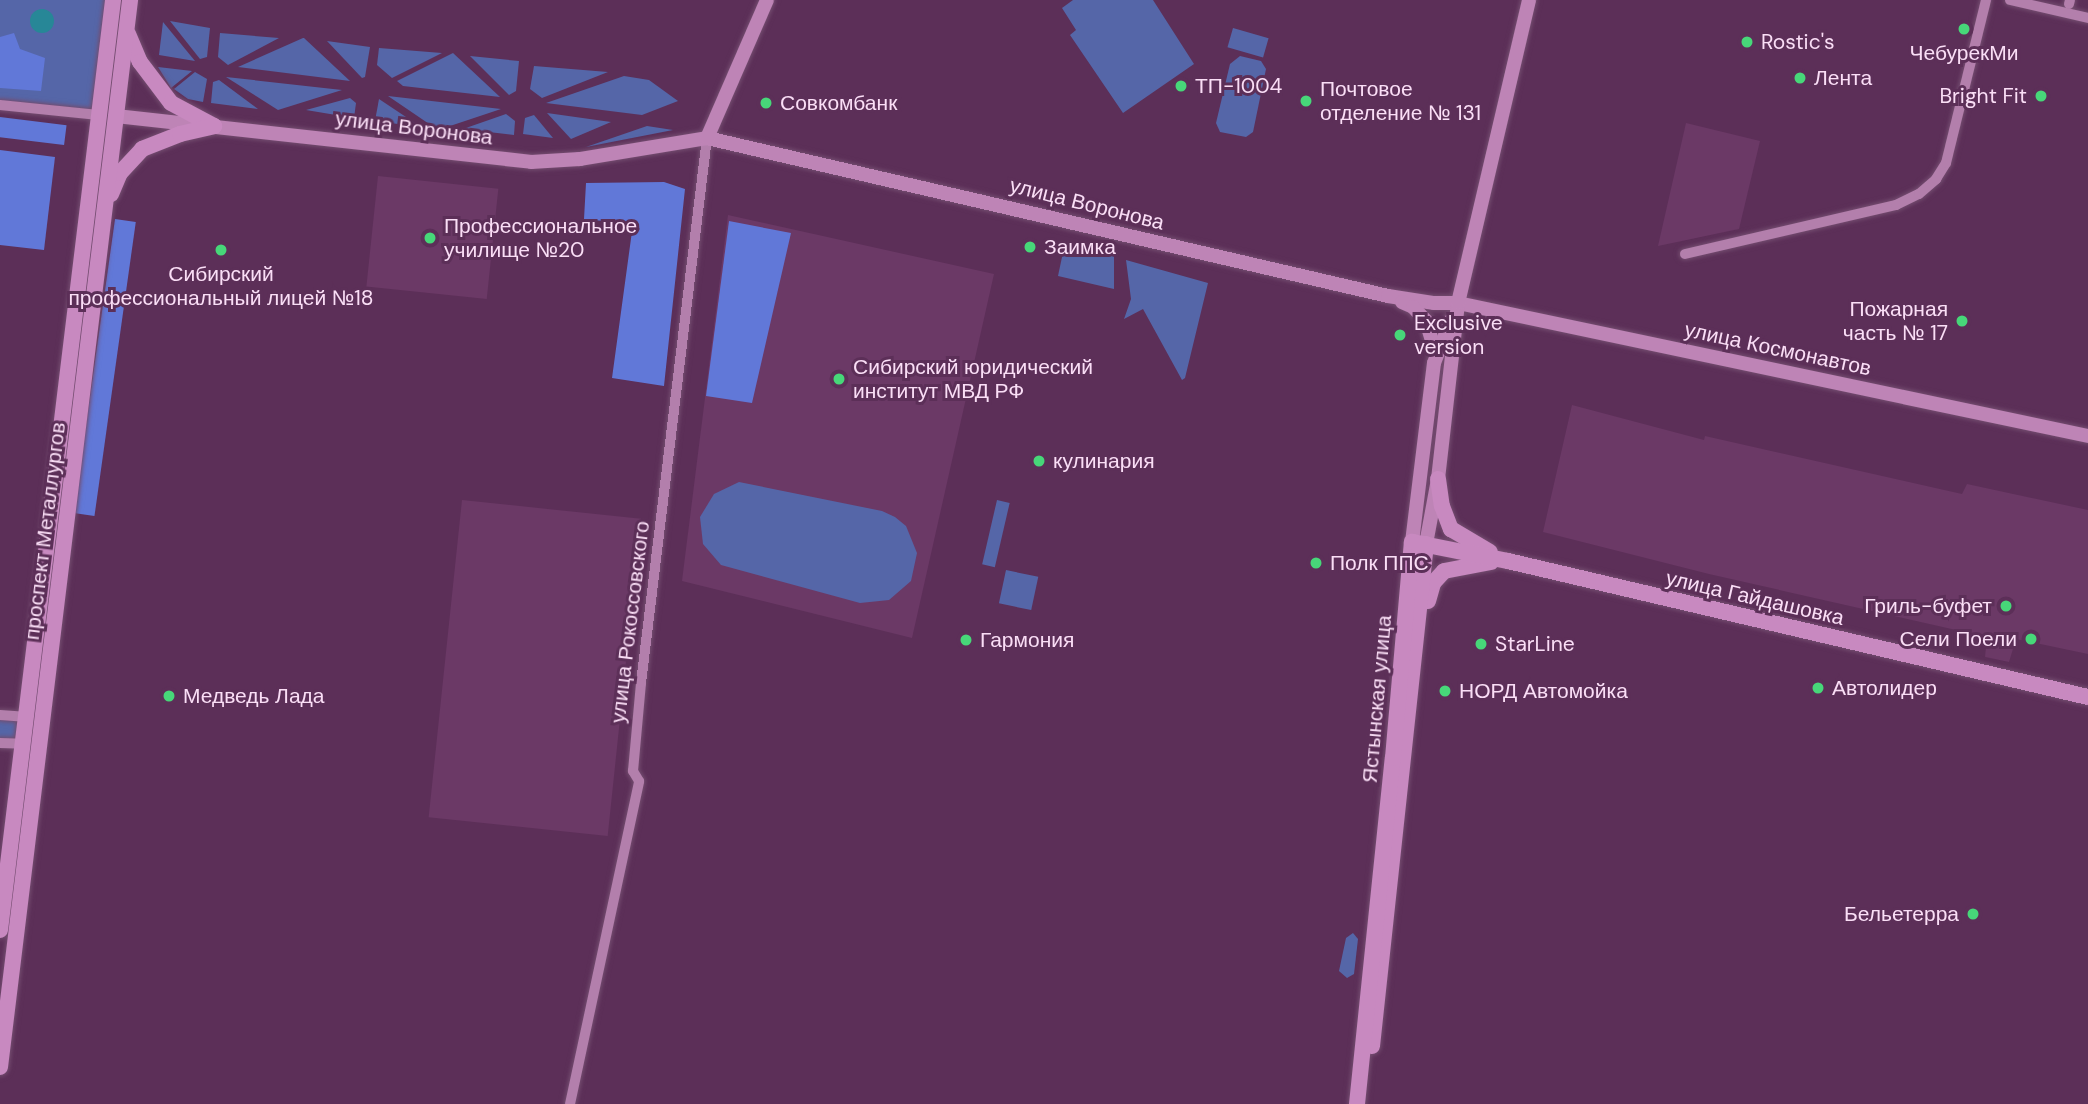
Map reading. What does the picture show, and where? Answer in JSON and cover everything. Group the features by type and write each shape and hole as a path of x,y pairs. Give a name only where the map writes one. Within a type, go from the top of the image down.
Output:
{"main road":[{"name":"проспект Металлургов","path":"36,718 97,115 113,0"},
{"name":"проспект Металлургов","path":"0,930 36,718 104,216 130,0"},
{"path":"707,138 767,0"},
{"name":"Ястынская улица","path":"1356,1104 1419,543 1438,479 1458,303 1529,0"},
{"path":"127,29 140,61 171,103 214,126"},
{"path":"97,115 116,116"},
{"name":"улица Воронова","path":"116,116 531,162 580,159 707,138 1388,296 1434,303 1458,303"},
{"path":"104,216 120,173 142,149 180,134 214,126"},
{"path":"1388,296 1408,304 1421,314 1436,354"},
{"name":"Ястынская улица","path":"1366,1104 1417,642 1424,427 1436,354 1458,303"},
{"name":"улица Космонавтов","path":"1458,303 2088,436"},
{"path":"1438,479 1442,506 1451,529 1508,561"},
{"name":"улица Гайдашовка","path":"1419,543 1508,561 2088,697"},
{"path":"1417,642 1433,583 1444,571 1508,561"},
{"name":"проспект Металлургов","path":"0,1068 32,745"}],"street":[{"path":"1685,254 1896,205 1919,194 1946,163 1986,0"},
{"path":"2010,0 2088,18"},
{"path":"0,105 97,115"},
{"name":"улица Рокоссовского","path":"570,1104 639,781 633,771 641,683 707,138"},
{"path":"0,715 36,718"},
{"path":"0,743 32,745"}],"shaded area":[{"path":"0,0 113,0 98,115 0,105"},
{"path":"1073,0 1153,0 1194,64 1123,113 1070,35 1076,30 1062,8"},
{"path":"42,9 51,12 54,21 51,30 42,33 33,30 30,21 33,12"},
{"path":"170,21 210,28 207,57 200,59"},
{"path":"163,22 195,61 159,55"},
{"path":"1233,28 1269,38 1263,57 1227,47"},
{"path":"14,33 20,49 45,58 41,91 0,88 0,37"},
{"path":"220,33 279,38 228,65 218,57"},
{"path":"303,38 350,81 238,67"},
{"path":"327,41 370,47 365,77 362,78"},
{"path":"379,48 442,53 392,78 377,65"},
{"path":"453,53 500,97 403,86 397,81"},
{"path":"470,56 519,61 516,91 509,95"},
{"path":"1240,56 1261,61 1266,69 1253,132 1246,137 1220,132 1216,123 1230,64"},
{"path":"534,66 608,72 542,98 530,89"},
{"path":"158,67 192,71 171,88"},
{"path":"195,72 207,79 203,102 188,99 174,89"},
{"path":"624,76 649,80 678,101 642,115 546,103"},
{"path":"226,77 342,90 278,110"},
{"path":"219,80 258,109 211,103 213,82"},
{"path":"388,96 501,109 438,130"},
{"path":"350,98 356,103 354,118 306,110"},
{"path":"379,99 421,127 375,121"},
{"path":"547,113 611,122 571,139"},
{"path":"506,114 515,121 514,135 463,129"},
{"path":"534,115 553,138 523,134 525,118"},
{"path":"0,117 67,125 64,145 0,137"},
{"path":"1686,123 1760,141 1739,229 1658,246"},
{"path":"647,126 673,130 586,147"},
{"path":"0,150 55,157 44,250 0,245"},
{"name":"Профессиональное училище №20","path":"378,176 498,189 487,299 366,286"},
{"path":"664,182 685,189 664,386 612,378 633,224 584,219 586,183"},
{"name":"Сибирский юридический институт МВД РФ","path":"728,215 994,274 912,638 682,581"},
{"path":"115,219 136,222 94,516 74,513"},
{"path":"729,221 791,233 752,403 706,396"},
{"path":"1065,243 1114,255 1114,289 1058,276"},
{"path":"1126,260 1208,283 1185,378 1182,380 1143,309 1124,319 1131,299"},
{"path":"1572,405 1704,440 1705,436 1962,494 1967,484 2088,510 2088,654 2016,639 2009,662 1985,657 1987,637 1709,574 1543,532"},
{"path":"739,482 882,511 895,517 906,526 917,553 911,581 889,600 860,603 721,565 703,544 700,517 714,494"},
{"path":"462,500 641,519 608,836 429,817"},
{"path":"997,500 1010,503 995,567 982,564"},
{"path":"1006,570 1038,577 1031,610 999,603"},
{"path":"0,715 28,717 24,744 0,743"},
{"path":"1353,933 1358,939 1354,974 1347,978 1339,971 1346,938"}],"place":[{"name":"ЧебурекМи","path":"1964,29"},
{"name":"Rostic's","path":"1747,42"},
{"name":"Лента","path":"1800,78"},
{"name":"ТП-1004","path":"1181,86"},
{"name":"Bright Fit","path":"2041,96"},
{"name":"Почтовое отделение № 131","path":"1306,101"},
{"name":"Совкомбанк","path":"766,103"},
{"name":"Профессиональное училище №20","path":"430,238"},
{"name":"Заимка","path":"1030,247"},
{"name":"Сибирский профессиональный лицей №18","path":"221,250"},
{"name":"Пожарная часть № 17","path":"1962,321"},
{"name":"Exclusive version","path":"1400,335"},
{"name":"Сибирский юридический институт МВД РФ","path":"839,379"},
{"name":"кулинария","path":"1039,461"},
{"name":"Полк ППС","path":"1316,563"},
{"name":"Гриль-буфет","path":"2006,606"},
{"name":"Сели Поели","path":"2031,639"},
{"name":"Гармония","path":"966,640"},
{"name":"StarLine","path":"1481,644"},
{"name":"Автолидер","path":"1818,688"},
{"name":"НОРД Автомойка","path":"1445,691"},
{"name":"Медведь Лада","path":"169,696"},
{"name":"Бельетерра","path":"1973,914"}]}
